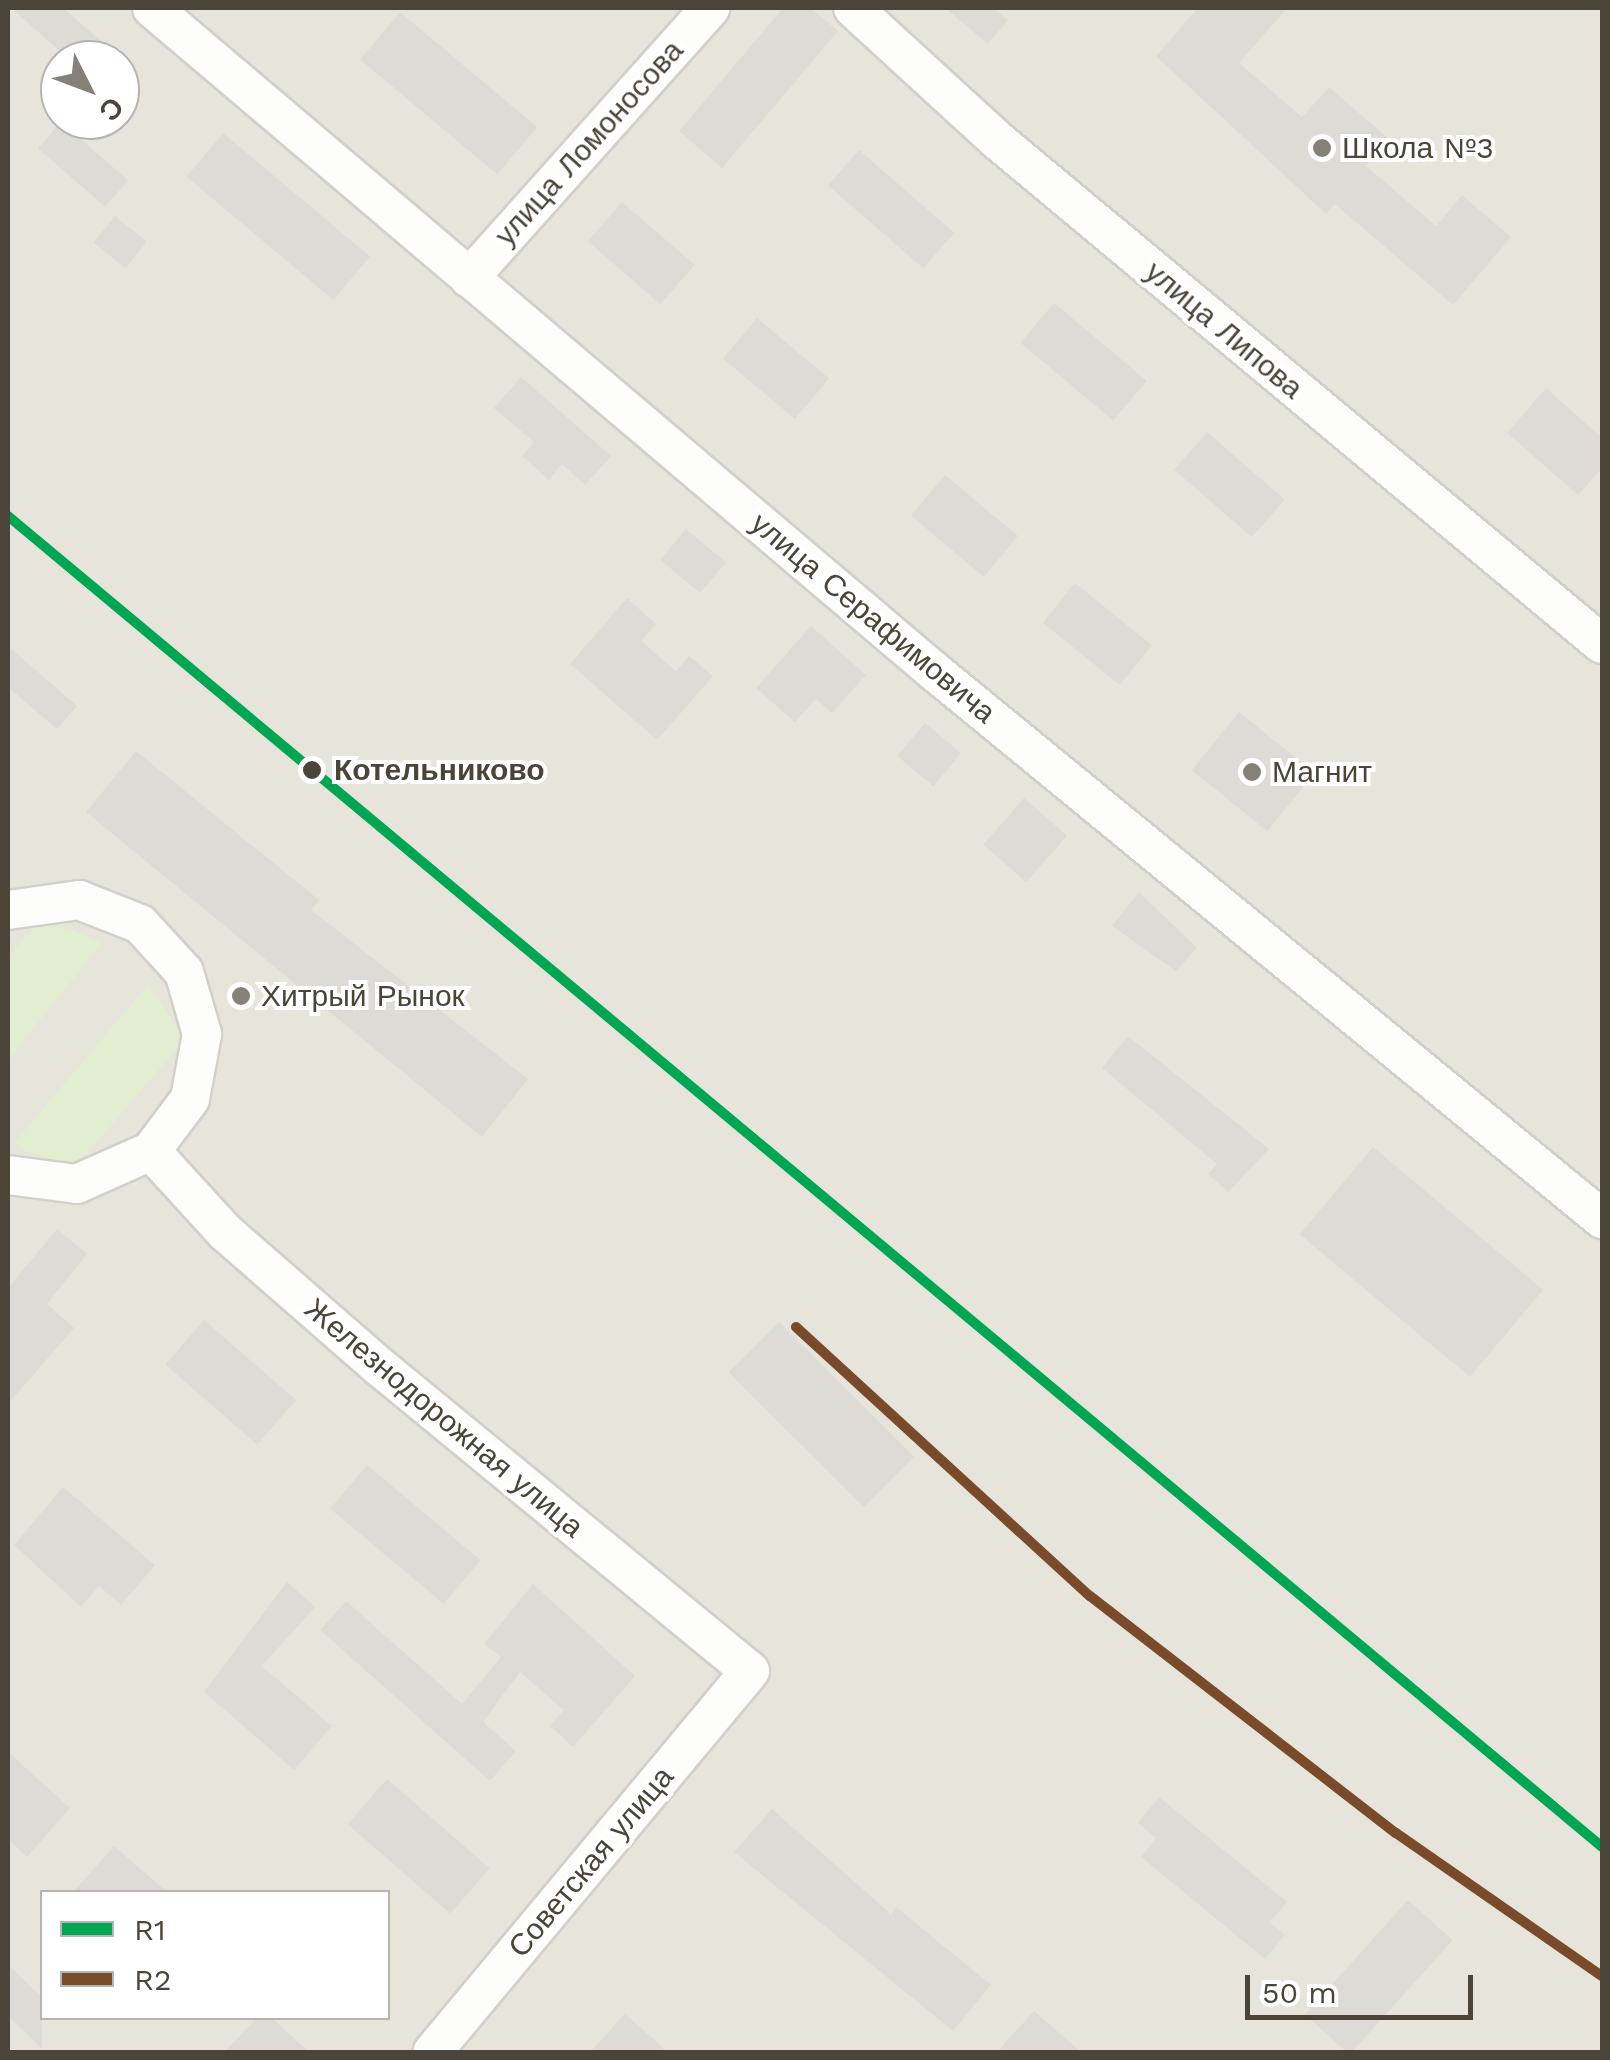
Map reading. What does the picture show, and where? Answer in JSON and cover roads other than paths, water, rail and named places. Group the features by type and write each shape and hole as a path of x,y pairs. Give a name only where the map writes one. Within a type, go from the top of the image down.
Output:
{"street":[{"name":"улица Серафимовича","path":"152,8 469,278 1602,1219"},
{"name":"улица Ломоносова","path":"469,278 710,8"},
{"name":"улица Липова","path":"853,8 997,140 1602,644"},
{"path":"8,910 46,900 110,909 165,945 184,972 202,1034 200,1067 190,1099 151,1151 77,1184 8,1174"},
{"name":"Железнодорожная улица","path":"151,1151 226,1232 381,1368 750,1671"},
{"name":"Советская улица","path":"432,2052 750,1671"}],"place":[{"name":"Школа №3","path":"1322,148"},
{"name":"Котельниково","path":"312,770"},
{"name":"Магнит","path":"1252,772"},
{"name":"Хитрый Рынок","path":"241,996"}]}
